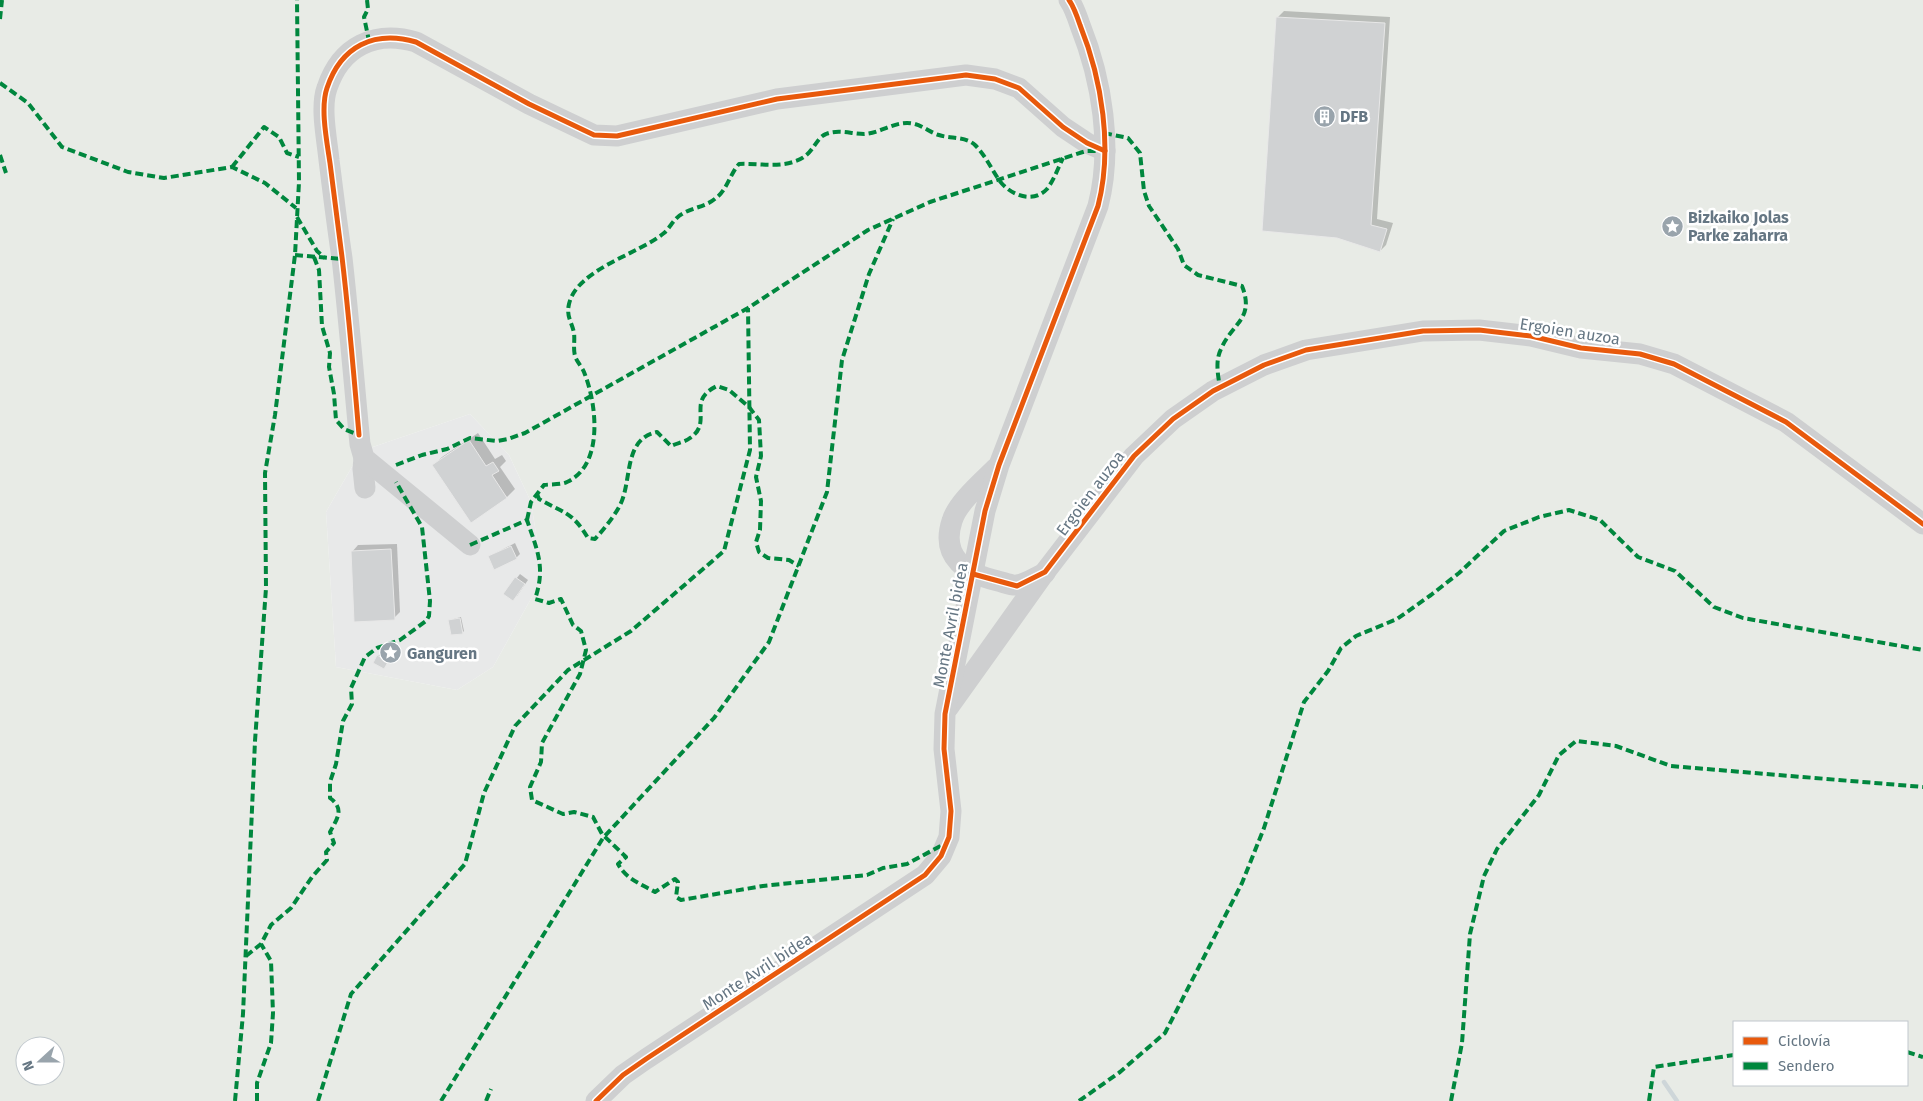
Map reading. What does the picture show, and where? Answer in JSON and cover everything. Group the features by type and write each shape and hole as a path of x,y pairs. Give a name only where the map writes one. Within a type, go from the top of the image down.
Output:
{"street":[{"name":"Monte Avril bidea","path":"596,1101 623,1075 646,1059 925,875 941,856 949,837 952,811 944,750 945,714 985,511 999,465 1098,206 1104,183 1105,151 1100,97 1092,58 1069,0"},
{"path":"365,488 364,458 360,444 347,303 325,124 326,89 337,65 350,51 365,42 384,36 401,37 416,42 529,104 594,135 617,136 777,99 966,75 995,79 1019,88 1086,143 1105,151"},
{"name":"Ergoien auzoa","path":"945,714 1045,572 1134,456 1174,420 1213,391 1264,365 1306,350 1423,331 1480,330 1531,336 1581,348 1640,354 1674,364 1786,422 1923,524"},
{"path":"364,458 389,468 470,545"},
{"path":"999,465 968,498 952,519 949,534 950,549 957,561 973,574 1017,586 1045,572"}],"shaded area":[{"path":"0,0 1923,0 1923,1101 0,1101","holes":["470,414 509,455 531,502 543,577 493,667 457,690 336,667 326,512 361,451"]},
{"path":"470,414 509,455 531,502 543,577 493,667 457,690 336,667 326,512 361,451"}],"building":[{"name":"DFB","path":"1276,17 1385,23 1371,225 1387,229 1380,252 1337,238 1262,231"},
{"path":"469,440 486,466 493,462 499,471 492,475 507,498 471,523 432,465"},
{"path":"511,546 517,559 494,570 488,556"},
{"path":"391,549 395,620 354,622 351,551"},
{"path":"515,577 525,584 513,601 503,594"},
{"path":"460,618 463,634 451,635 448,620"},
{"path":"377,655 388,662 384,669 373,663"}],"waterway":[{"path":"1664,1082 1677,1101"}],"marked path":[{"path":"0,19 2,0"},
{"path":"235,1101 243,1014 255,741 266,588 265,473 275,415 295,255 299,182 297,0"},
{"path":"367,0 368,9 364,17 369,41"},
{"path":"0,83 28,103 62,147 128,172 164,178 232,167 265,183 296,208"},
{"path":"527,520 531,502 544,485 565,483 579,474 587,462 592,448 594,433 592,400 584,372 575,356 574,333 568,312 574,292 596,272 653,241 664,233 679,216 708,203 720,195 739,164 775,165 789,163 807,155 819,139 826,134 840,132 864,134 908,123 918,125 939,135 971,142 982,153 1003,185 1021,196 1028,197 1041,194 1047,189 1063,158"},
{"path":"232,167 264,127 279,137 287,153 299,157"},
{"path":"1104,133 1128,138 1140,153 1144,191 1149,206 1178,249 1184,265 1198,275 1242,286 1246,306 1244,314 1226,340 1218,358 1220,388"},
{"path":"396,465 422,455 447,449 470,438 497,441 525,433 748,308 868,230 930,202 1086,151 1097,151"},
{"path":"0,155 6,173"},
{"path":"297,217 317,251 325,258"},
{"path":"441,1101 603,838 714,718 769,642 827,492 842,360 869,274 893,219"},
{"path":"295,255 342,259"},
{"path":"314,257 319,270 322,326 330,353 329,367 336,420 344,429 359,435"},
{"path":"318,1101 351,994 465,864 484,793 515,726 568,670 631,631 724,551 750,450 748,308"},
{"path":"537,494 539,499 572,517 588,538 595,539 619,507 626,486 633,452 638,443 646,436 657,432 671,446 686,441 697,432 700,425 703,398 717,386 729,390 749,407 759,420 761,456 756,477 761,501 760,530 756,542 759,552 768,558 789,560 799,566"},
{"path":"246,956 261,944 271,925 291,908 312,877 327,860 326,852 334,843 330,832 337,818 338,810 335,802 330,798 330,782 336,764 343,721 352,704 351,688 365,657 377,648 400,640 426,621 429,616 430,601 422,527 396,482"},
{"path":"1079,1101 1120,1072 1165,1033 1242,883 1264,828 1304,702 1328,671 1341,648 1356,636 1397,619 1431,595 1459,573 1504,531 1539,517 1569,510 1600,520 1638,557 1675,571 1714,607 1743,618 1923,650"},
{"path":"470,545 527,520 537,550 540,568 535,599 549,603 561,599 573,625 581,631 586,650 580,674 542,743 541,762 530,787 532,800 563,814 574,812 593,817 602,834 626,857 618,864 625,874 634,881 655,892 675,879 678,882 676,897 681,900 763,886 867,875 883,868 907,864 946,843"},
{"path":"1451,1101 1462,1043 1470,934 1484,876 1497,849 1539,795 1559,755 1576,741 1616,746 1671,766 1923,787"},
{"path":"257,1101 257,1083 271,1043 273,1013 271,961 261,944"},
{"path":"1908,1052 1923,1057"},
{"path":"1649,1101 1654,1067 1733,1055"},
{"path":"486,1101 491,1089"}],"cycle path":[{"path":"596,1101 623,1075 646,1059 925,875 941,856 949,837 951,811 944,749 945,714 985,511 999,465 1098,206 1102,184 1105,138 1099,91 1088,46 1069,0"},
{"path":"359,435 347,301 326,135 324,105 327,88 333,73 341,61 350,52 373,40 386,38 416,42 529,104 594,135 617,136 777,99 966,75 995,79 1019,88 1063,127 1087,143 1105,151"},
{"path":"973,574 1017,586 1045,572 1134,456 1173,419 1213,391 1264,365 1306,350 1423,331 1479,330 1531,336 1581,348 1640,354 1674,364 1786,422 1923,524"}],"place":[{"name":"DFB","path":"1324,116"},
{"name":"Bizkaiko Jolas Parke zaharra","path":"1672,226"},
{"name":"Ganguren","path":"391,653"}]}
